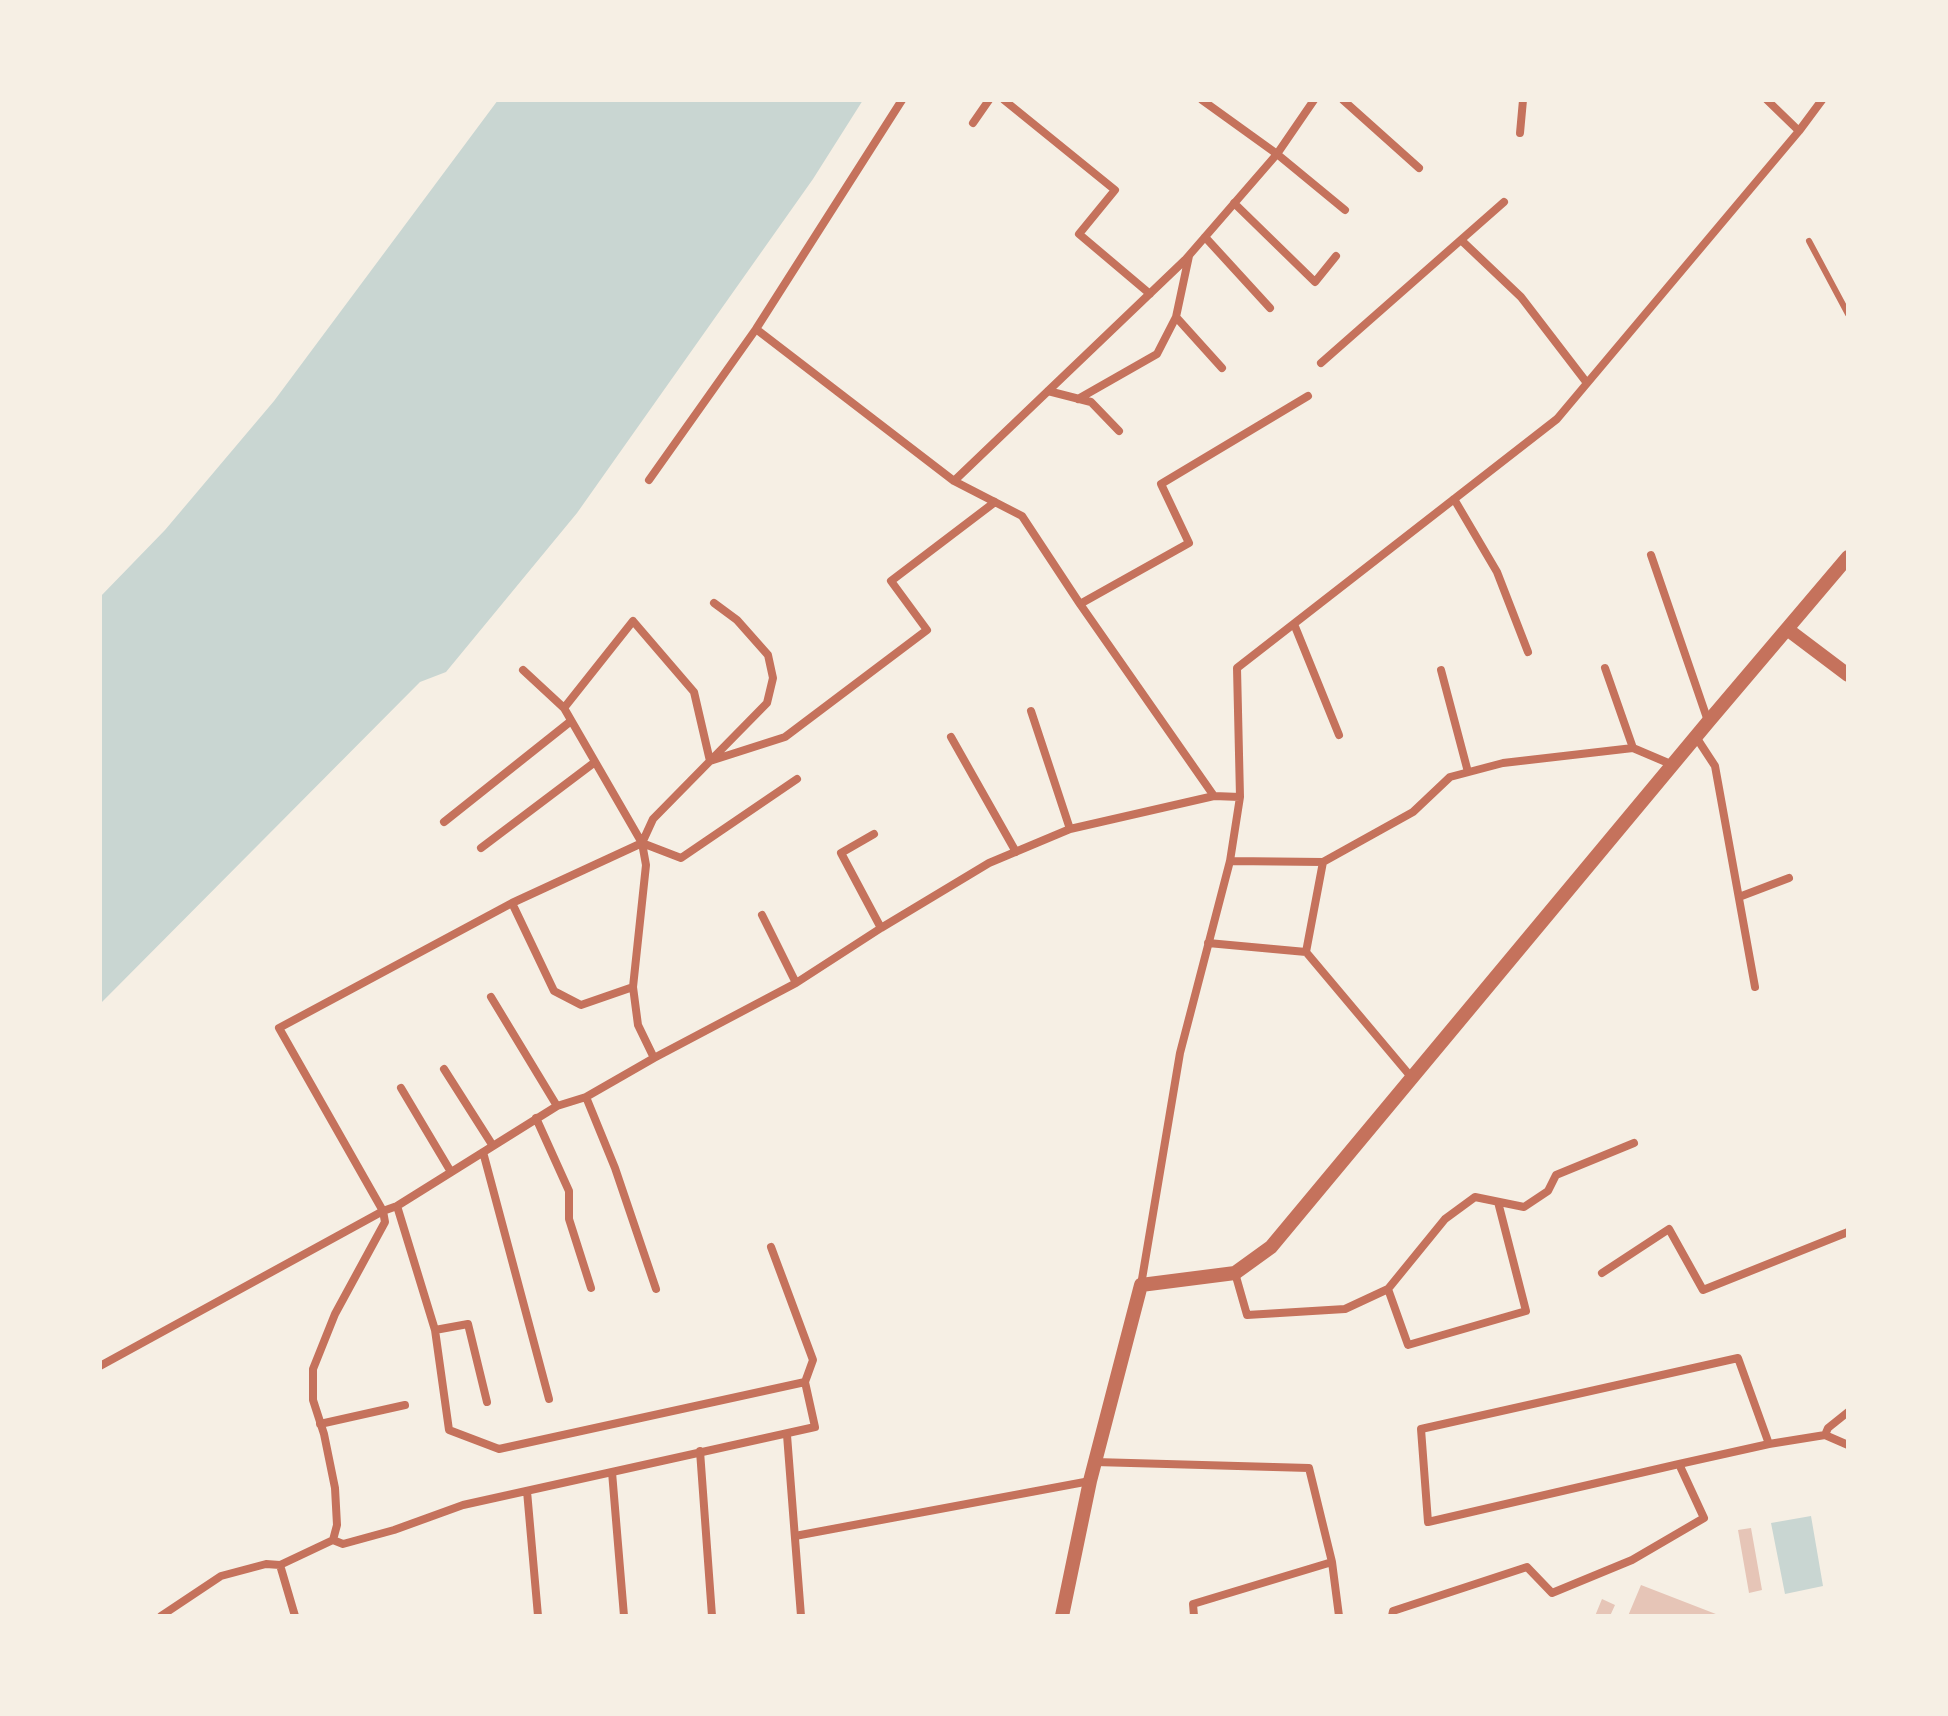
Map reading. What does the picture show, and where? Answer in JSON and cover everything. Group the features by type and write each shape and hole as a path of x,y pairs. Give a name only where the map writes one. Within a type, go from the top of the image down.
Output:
{"street":[{"path":"649,480 756,329 902,100"},
{"path":"973,123 989,100"},
{"path":"1004,100 1115,190 1079,234 1150,294"},
{"path":"1202,100 1277,154 1345,210"},
{"path":"954,481 1189,255 1277,154 1314,100"},
{"path":"1343,100 1419,168"},
{"path":"1520,133 1523,100"},
{"path":"1767,100 1799,131"},
{"path":"1062,1616 1090,1481 1141,1285 1180,1053 1230,861 1240,797 1237,668 1557,419 1822,100"},
{"path":"1321,363 1504,202"},
{"path":"1234,203 1315,282 1336,256"},
{"path":"1205,237 1270,308"},
{"path":"1461,240 1521,297 1587,383"},
{"path":"1078,399 1157,354 1176,317 1189,255"},
{"path":"1176,317 1222,368"},
{"path":"756,329 954,481 1022,516 1214,796"},
{"path":"1048,391 1091,402 1119,431"},
{"path":"1080,604 1189,543 1161,484 1308,396"},
{"path":"1454,499 1497,572 1528,652"},
{"path":"710,761 785,737 927,630 891,581 995,502"},
{"path":"1651,555 1708,722"},
{"path":"1141,1285 1235,1273 1271,1247 1848,557"},
{"path":"333,1540 337,1525 335,1488 324,1434 313,1400 313,1369 335,1314 385,1222 383,1211 279,1028 512,903 642,843 653,819 767,703 773,678 768,655 737,620 714,603"},
{"path":"564,708 633,621 694,692 710,761"},
{"path":"1294,624 1339,735"},
{"path":"1787,629 1848,675"},
{"path":"1605,668 1633,748"},
{"path":"523,670 564,708 642,843 646,865 633,987 638,1025 654,1058"},
{"path":"1441,670 1468,772"},
{"path":"1031,711 1070,829"},
{"path":"444,822 571,721"},
{"path":"951,737 1016,852"},
{"path":"1696,737 1715,766 1755,987"},
{"path":"1230,861 1323,862 1413,812 1450,777 1503,763 1633,748 1673,765"},
{"path":"481,848 595,762"},
{"path":"642,843 681,858 797,779"},
{"path":"100,1366 397,1206 557,1106 586,1097 796,983 989,863 1070,829 1214,796 1240,797"},
{"path":"874,834 841,853 881,928"},
{"path":"1306,952 1323,862"},
{"path":"1739,897 1789,878"},
{"path":"512,903 554,991 581,1005 633,987"},
{"path":"762,915 796,983"},
{"path":"1208,943 1306,952 1412,1078"},
{"path":"491,997 557,1106"},
{"path":"444,1069 493,1146"},
{"path":"401,1088 451,1172"},
{"path":"586,1097 615,1168 656,1289"},
{"path":"536,1118 569,1191 569,1219 591,1288"},
{"path":"1235,1273 1247,1315 1345,1309 1388,1289 1445,1219 1475,1197 1524,1207 1548,1191 1556,1175 1634,1143"},
{"path":"483,1152 549,1399"},
{"path":"1388,1289 1408,1345 1526,1311 1498,1202"},
{"path":"397,1206 435,1330 449,1430 499,1449 805,1382"},
{"path":"1602,1273 1669,1229 1703,1290 1848,1232"},
{"path":"161,1616 221,1576 266,1564 280,1565 333,1540 343,1544 394,1530 463,1505 815,1427 805,1382 813,1360 771,1247"},
{"path":"435,1330 468,1324 487,1402"},
{"path":"1769,1444 1738,1358 1421,1429 1428,1522 1769,1444 1825,1435 1848,1445"},
{"path":"320,1424 405,1405"},
{"path":"1825,1435 1828,1428 1848,1412"},
{"path":"787,1435 801,1616"},
{"path":"700,1451 712,1616"},
{"path":"1095,1462 1309,1468 1332,1562 1339,1616"},
{"path":"1392,1616 1393,1611 1527,1567 1552,1593 1632,1560 1704,1518 1679,1464"},
{"path":"612,1472 624,1616"},
{"path":"795,1536 1090,1481"},
{"path":"527,1491 538,1616"},
{"path":"1194,1616 1193,1604 1332,1562"},
{"path":"280,1565 295,1616"}],"lane":[{"path":"1809,241 1848,314"}],"shaded area":[{"path":"498,100 863,100 813,179 577,513 446,672 420,682 100,1004 100,597 165,530 274,401"},
{"path":"1811,1516 1823,1586 1785,1594 1771,1523"}],"building":[{"path":"1751,1528 1762,1590 1749,1593 1738,1530"},
{"path":"1641,1585 1721,1616 1628,1616"},
{"path":"1602,1599 1615,1605 1610,1616 1595,1616"}]}
